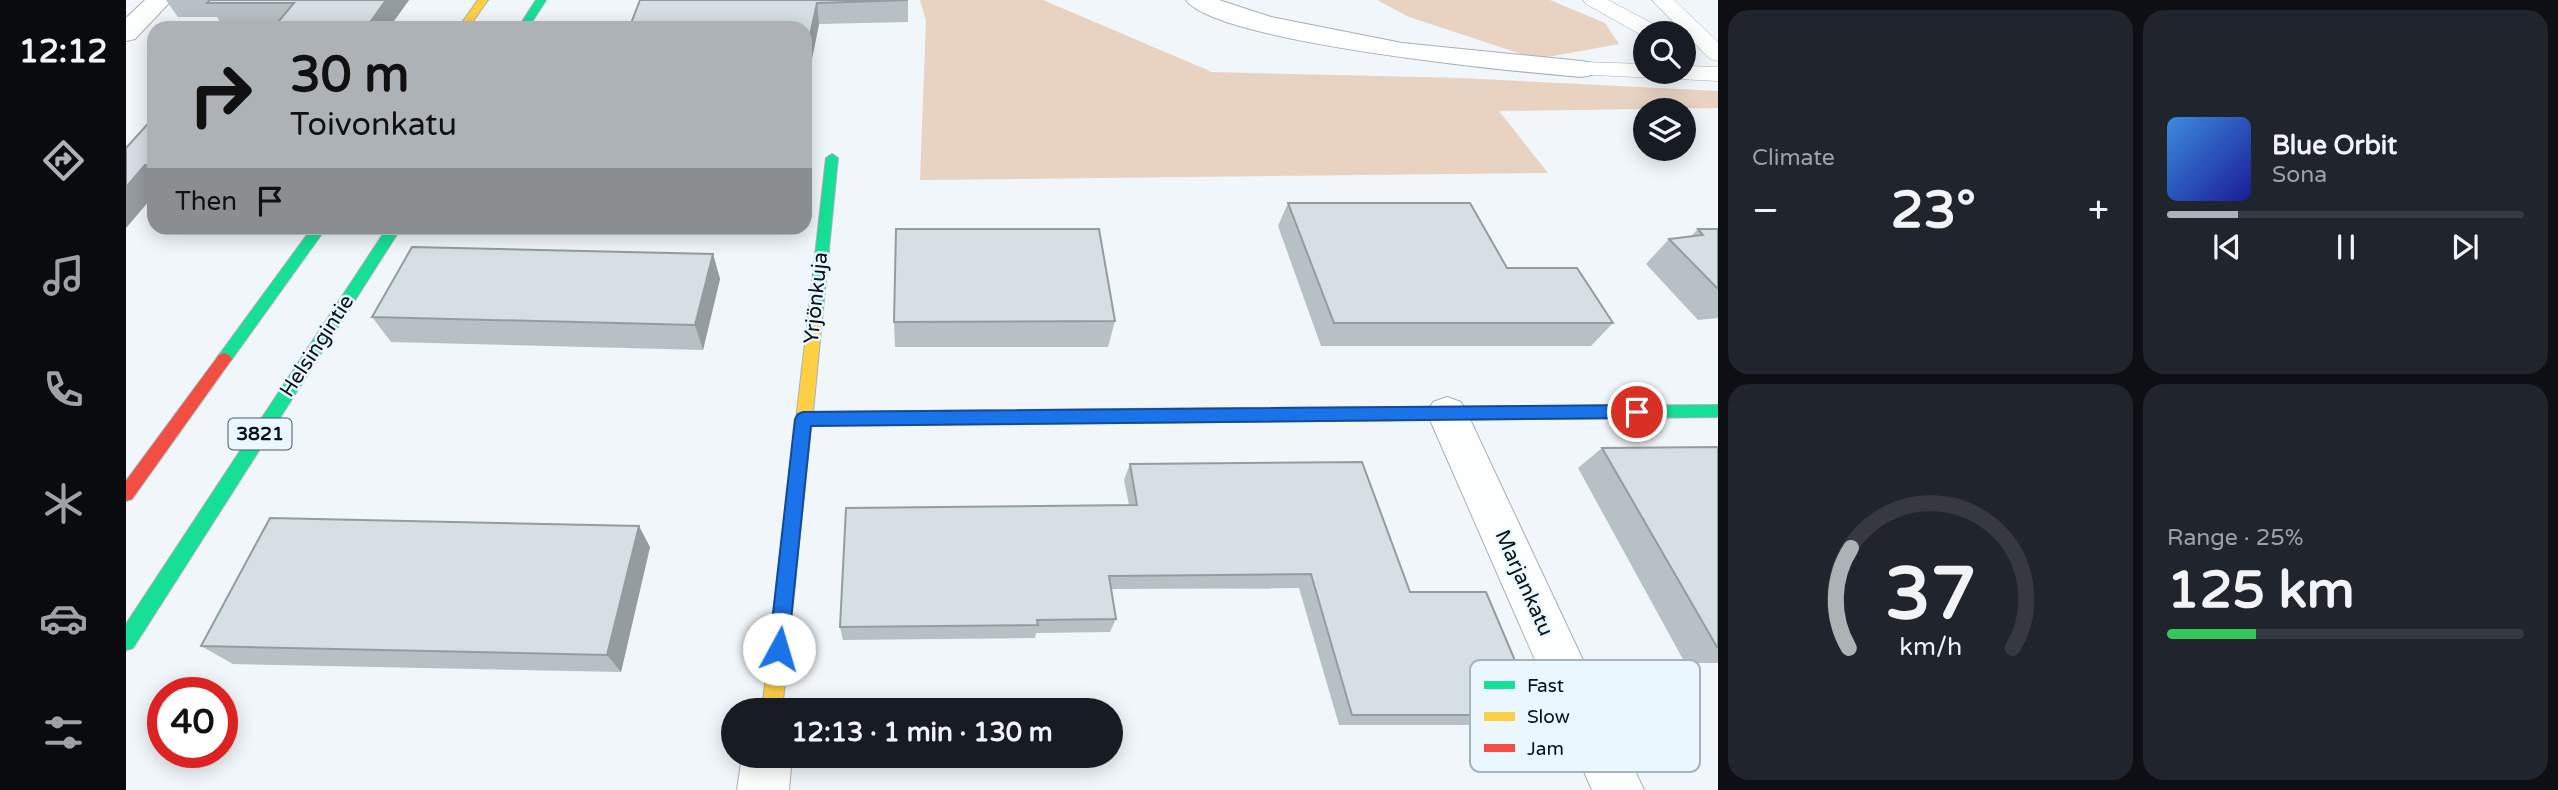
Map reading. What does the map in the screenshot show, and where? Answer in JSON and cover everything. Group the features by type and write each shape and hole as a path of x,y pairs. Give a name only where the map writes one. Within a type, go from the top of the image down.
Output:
{"street":[{"path":"126,33 159,0"},
{"path":"468,21 483,0"},
{"path":"528,21 541,0"},
{"path":"1199,0 1220,11 1263,23 1381,47 1473,61 1582,69"},
{"name":"Yrjönkuja","path":"773,698 832,158"},
{"path":"126,494 314,235"},
{"name":"Helsingintie","path":"126,641 389,235"},
{"path":"803,419 1718,411"},
{"name":"Marjankatu","path":"1447,413 1559,660"},
{"path":"763,790 766,768"},
{"name":"Marjankatu","path":"1610,772 1618,790"}],"lane":[{"path":"1593,0 1633,22"},
{"path":"1662,0 1714,50"},
{"path":"1696,44 1714,50"},
{"path":"1582,69 1633,71"},
{"path":"1696,73 1718,74"}],"shaded area":[{"path":"920,0 1043,0 1212,72 1461,78 1718,91 1718,108 1696,108 1696,98 1633,98 1633,109 1499,111 1548,173 920,180 926,21"},
{"path":"1377,0 1550,0 1605,23 1619,44 1537,59 1409,17"}],"building":[{"path":"210,0 386,0 371,21 279,21 294,3 207,3"},
{"path":"640,0 908,0 817,3 812,26 812,21 632,21"},
{"path":"147,125 147,165 126,187 126,148"},
{"path":"1288,203 1470,203 1507,268 1577,268 1613,323 1334,323"},
{"path":"896,229 1099,229 1115,321 894,322"},
{"path":"1698,229 1718,229 1718,289 1669,239 1703,235"},
{"path":"412,247 713,254 695,325 372,317"},
{"path":"1718,447 1718,647 1717,647 1602,448"},
{"path":"1362,462 1410,592 1486,592 1515,660 1470,660 1470,715 1352,715 1311,574 1109,576 1116,619 1037,620 1038,625 840,627 846,508 1137,505 1130,464"},
{"path":"270,518 639,526 607,655 201,646"}],"traffic: fast":[{"path":"528,21 541,0"},
{"path":"816,309 832,158"},
{"path":"224,359 314,235"},
{"path":"126,641 389,235"},
{"path":"1125,416 1718,411"}],"traffic: slow":[{"path":"468,21 483,0"},
{"path":"773,698 816,309"},
{"path":"803,419 1125,416"}],"traffic: jam":[{"path":"126,494 224,359"}],"route":[{"path":"779,649 803,419 1637,412"}]}
